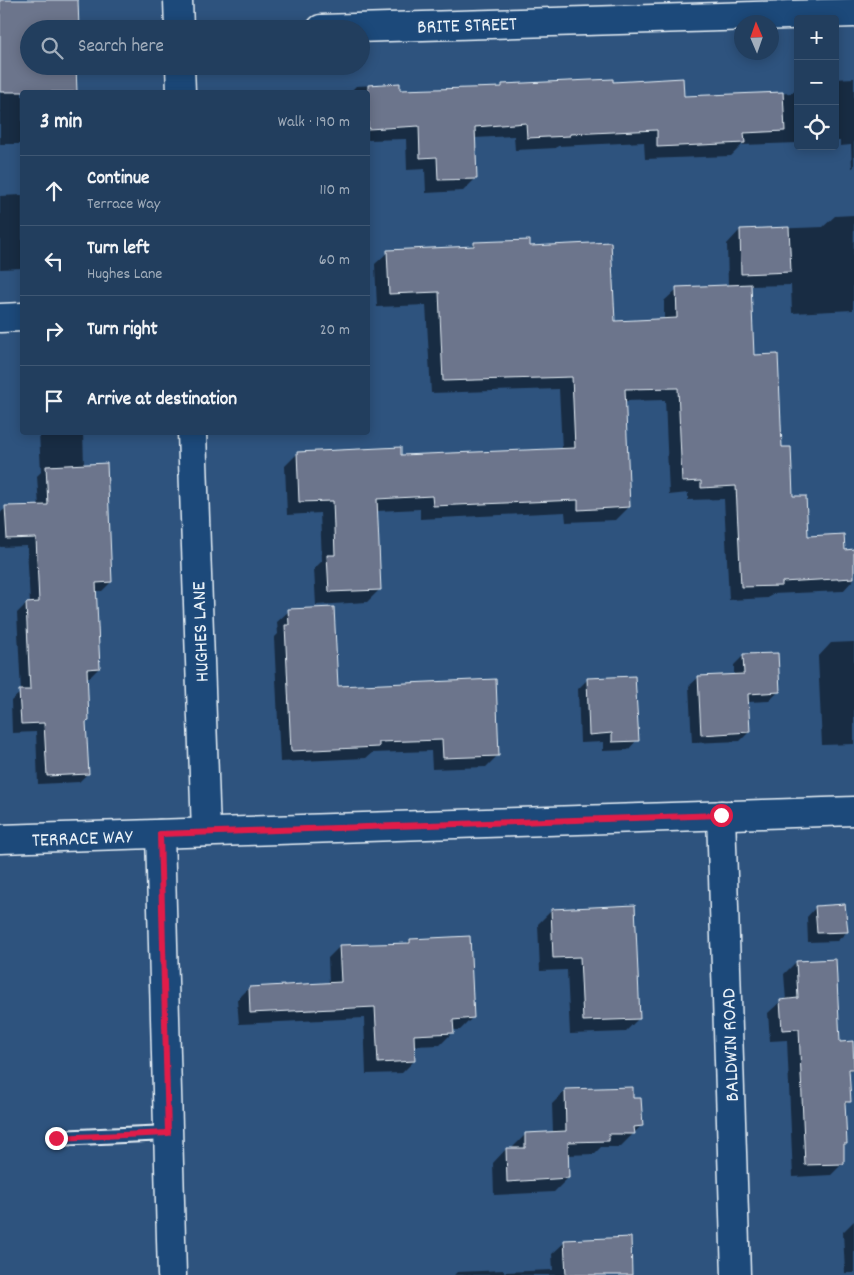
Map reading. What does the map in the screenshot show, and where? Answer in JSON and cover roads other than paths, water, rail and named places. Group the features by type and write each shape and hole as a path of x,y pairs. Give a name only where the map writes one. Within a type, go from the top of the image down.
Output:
{"street":[{"path":"178,0 179,20"},
{"name":"BRITE STREET","path":"370,28 854,13"},
{"path":"180,75 181,90"},
{"path":"0,318 20,317"},
{"name":"HUGHES LANE","path":"192,435 206,832"},
{"name":"TERRACE WAY","path":"0,839 854,811"},
{"name":"BALDWIN ROAD","path":"721,815 736,1275"},
{"path":"160,834 172,1275"}],"lane":[{"path":"56,1138 168,1133"}]}
